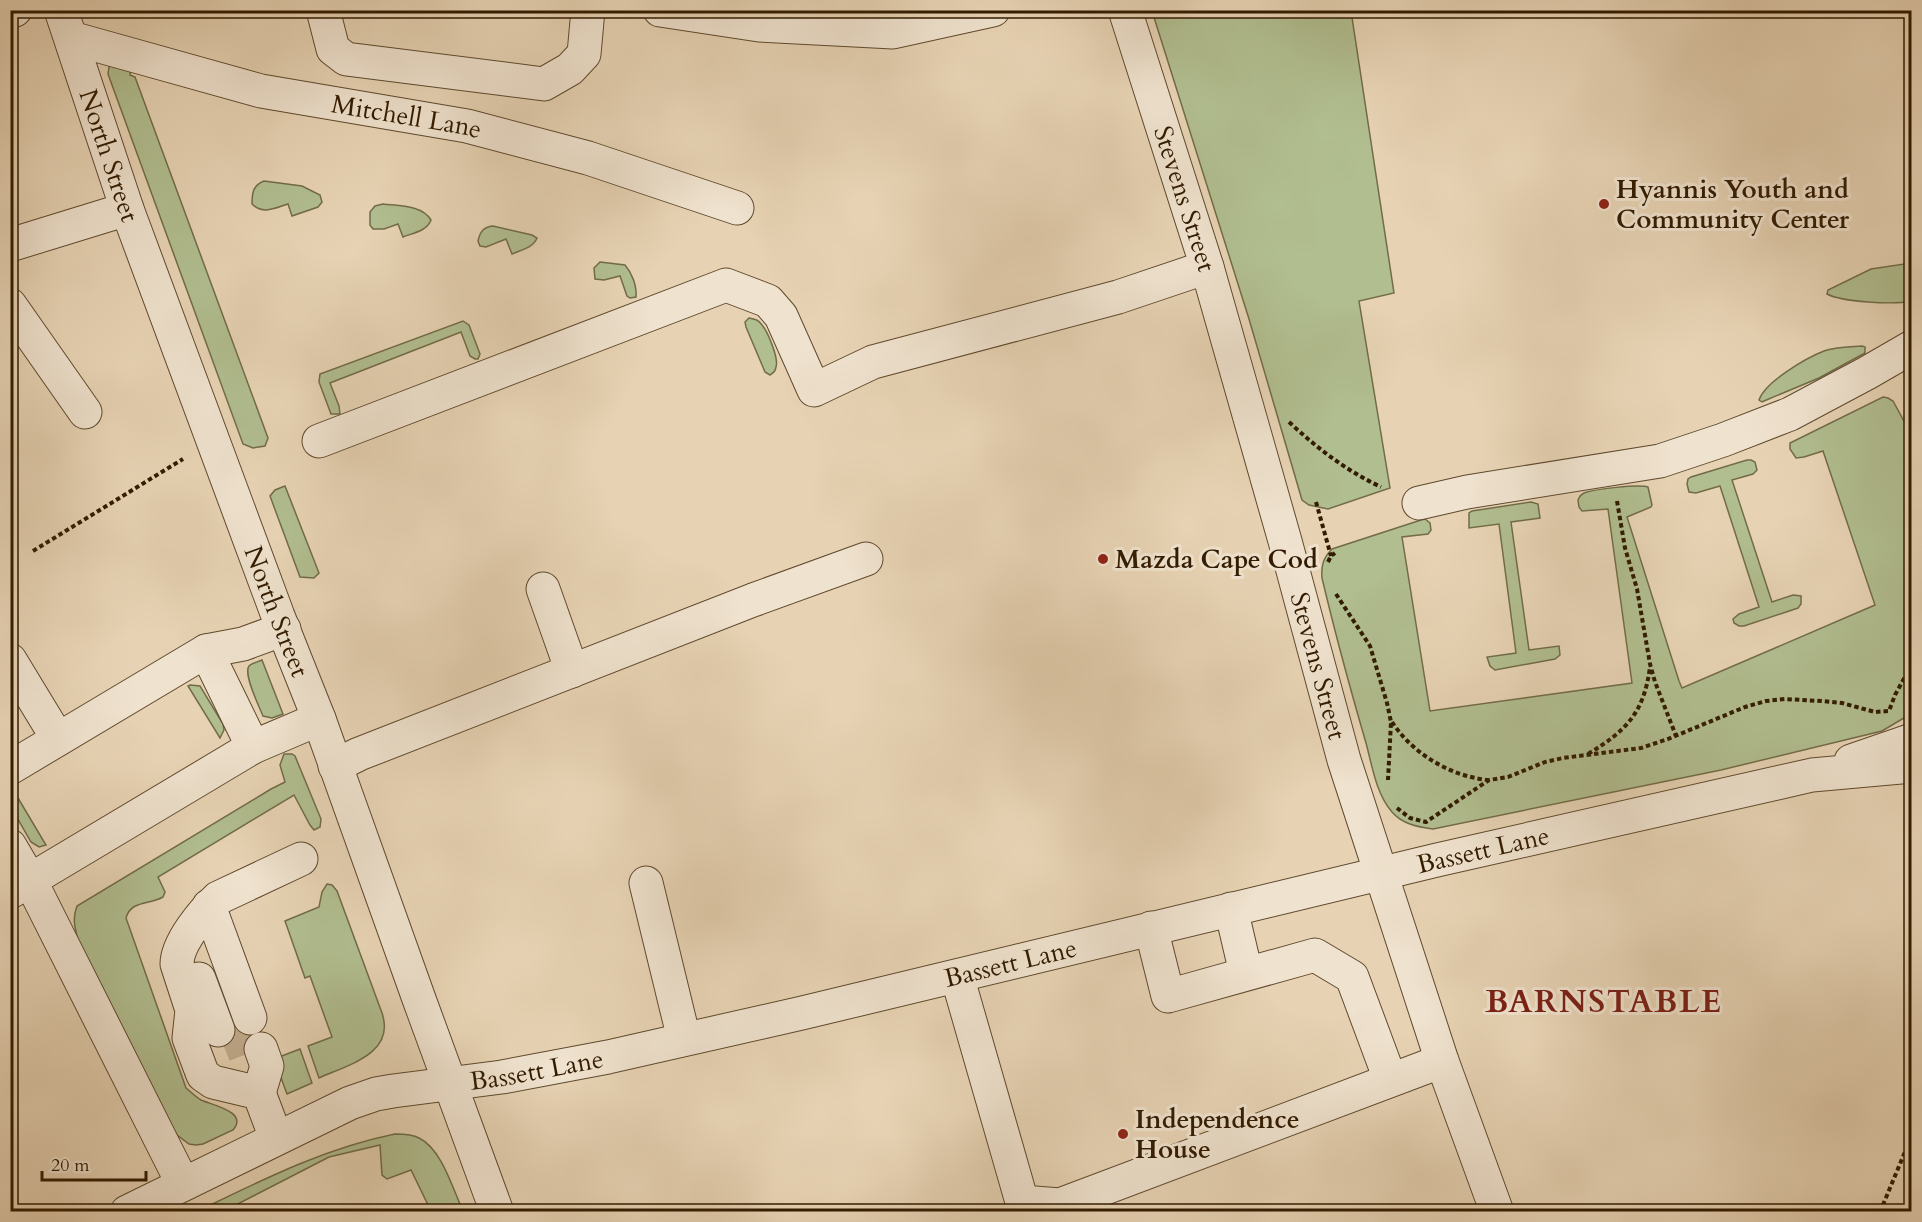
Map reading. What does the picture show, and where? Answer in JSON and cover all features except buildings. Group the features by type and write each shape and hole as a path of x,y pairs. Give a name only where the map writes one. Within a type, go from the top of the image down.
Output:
{"street":[{"path":"10,12 15,10"},
{"path":"323,10 333,49 346,59 544,84 570,69 584,54 588,10"},
{"path":"660,10 759,25 893,32 993,10"},
{"name":"Stevens Street","path":"1125,10 1207,267 1288,551 1344,760 1442,1061 1497,1212"},
{"name":"Mitchell Lane","path":"66,24 261,91 467,126 588,158 737,208"},
{"name":"North Street","path":"66,24 127,208 319,719 497,1212"},
{"path":"10,245 127,208"},
{"path":"319,441 726,285 768,301 781,316 814,390 873,362 1118,297 1207,267"},
{"path":"10,305 85,412"},
{"path":"1419,502 1671,458 1790,414 1911,347"},
{"path":"335,766 358,754 753,600 866,559"},
{"path":"543,589 572,671"},
{"path":"10,768 206,651 252,641 284,629"},
{"path":"206,651 253,747"},
{"path":"10,660 58,739"},
{"path":"20,886 253,747 319,719"},
{"path":"1812,775 1911,740"},
{"name":"Bassett Lane","path":"138,1209 276,1138 350,1103 376,1094 502,1077 608,1057 957,976 1437,860 1812,775 1911,766"},
{"path":"10,846 20,886 183,1184"},
{"path":"276,1138 247,1069 213,1082 203,1075 189,1038 192,1010 177,964 177,957 197,923 218,898 301,859"},
{"path":"646,883 684,1040"},
{"path":"1231,909 1246,973"},
{"path":"197,923 234,1024"},
{"path":"1151,928 1168,996 1315,955 1352,977 1390,1079"},
{"path":"957,976 1022,1202 1060,1204 1442,1061"}],"path":[{"path":"1282,416 1342,466 1381,487"},
{"path":"33,551 183,458"},
{"path":"1616,499 1625,548 1641,607 1650,664 1676,735"},
{"path":"1316,502 1333,555 1326,568"},
{"path":"1330,585 1370,646 1391,722 1388,783"},
{"path":"1587,755 1607,743 1631,719 1647,689 1650,664"},
{"path":"1391,722 1399,733 1442,767 1474,778 1489,780 1508,777 1554,760 1641,748 1766,701 1785,699 1821,701 1842,703 1875,712 1889,711 1911,664"},
{"path":"1392,803 1410,818 1426,822 1489,780"},
{"path":"1880,1212 1911,1135"}],"green space":[{"path":"1152,11 1351,11 1394,293 1359,301 1390,488 1328,509 1309,505 1302,500 1249,319"},
{"path":"112,63 131,66 130,75 135,77 268,438 265,446 253,448 243,444 108,74"},
{"path":"264,181 302,186 320,195 322,202 318,207 292,216 288,204 269,210 260,209 252,204 252,196 255,187"},
{"path":"383,204 422,211 431,220 423,229 403,237 398,224 384,229 373,229 370,225 370,212 375,206"},
{"path":"493,226 537,238 530,246 512,254 506,239 486,247 480,246 478,241 481,233 484,229"},
{"path":"600,262 625,265 634,280 636,297 627,296 620,276 604,280 595,279 594,268"},
{"path":"1911,263 1911,301 1868,302 1827,294 1828,290 1871,269"},
{"path":"749,318 761,323 772,346 777,363 775,371 770,375 765,372 746,327 745,322"},
{"path":"463,321 469,325 480,354 478,359 470,356 461,332 330,383 340,414 331,414 319,382 320,374"},
{"path":"1842,347 1865,347 1865,353 1819,378 1762,402 1759,400 1777,378 1816,354"},
{"path":"1883,397 1893,401 1911,434 1912,713 1882,731 1721,770 1433,829 1405,822 1392,812 1382,797 1375,779 1322,578 1323,562 1332,549 1421,520 1425,519 1430,523 1431,530 1428,534 1402,537 1430,711 1632,683 1608,509 1582,511 1578,500 1584,493 1597,490 1648,487 1651,507 1627,517 1682,688 1875,605 1823,451 1796,458 1790,449 1790,443"},
{"path":"1747,460 1755,462 1757,470 1753,474 1732,480 1772,602 1793,595 1801,596 1801,604 1798,608 1739,626 1734,623 1733,619 1739,614 1759,607 1720,486 1696,493 1689,492 1687,484 1691,477"},
{"path":"285,486 319,573 314,578 300,577 270,496 275,490"},
{"path":"1531,502 1538,504 1540,518 1511,522 1529,650 1559,646 1560,655 1555,659 1495,670 1490,666 1487,657 1516,653 1499,524 1469,528 1469,513"},
{"path":"262,660 283,714 272,718 263,716 248,676 249,666"},
{"path":"188,686 200,686 223,724 224,730 220,738"},
{"path":"284,754 295,756 321,819 320,827 314,830 294,795 158,877 165,892 163,897 132,908 126,918 186,1088 201,1100 227,1110 236,1118 237,1124 233,1130 203,1144 189,1144 177,1135 159,1103 78,940 74,923 75,911 77,906 285,782 280,765"},
{"path":"15,793 46,845 39,847 31,842 11,807 11,797"},
{"path":"327,884 332,885 337,891 382,1013 384,1027 382,1039 366,1056 319,1078 308,1046 332,1037 310,976 305,978 285,921 319,907 322,892"},
{"path":"300,1049 312,1083 287,1094 274,1059"},
{"path":"395,1134 407,1134 427,1143 446,1171 463,1211 431,1211 411,1170 387,1179 382,1175 380,1145 329,1157 224,1211 198,1211 319,1156"}],"tunnel":[{"path":"233,1024 245,1055"}],"place":[{"name":"Hyannis Youth and Community Center","path":"1604,204"},
{"name":"Mazda Cape Cod","path":"1103,559"},
{"name":"Independence House","path":"1123,1134"}],"district":[{"name":"BARNSTABLE","path":"1604,1001"}]}
